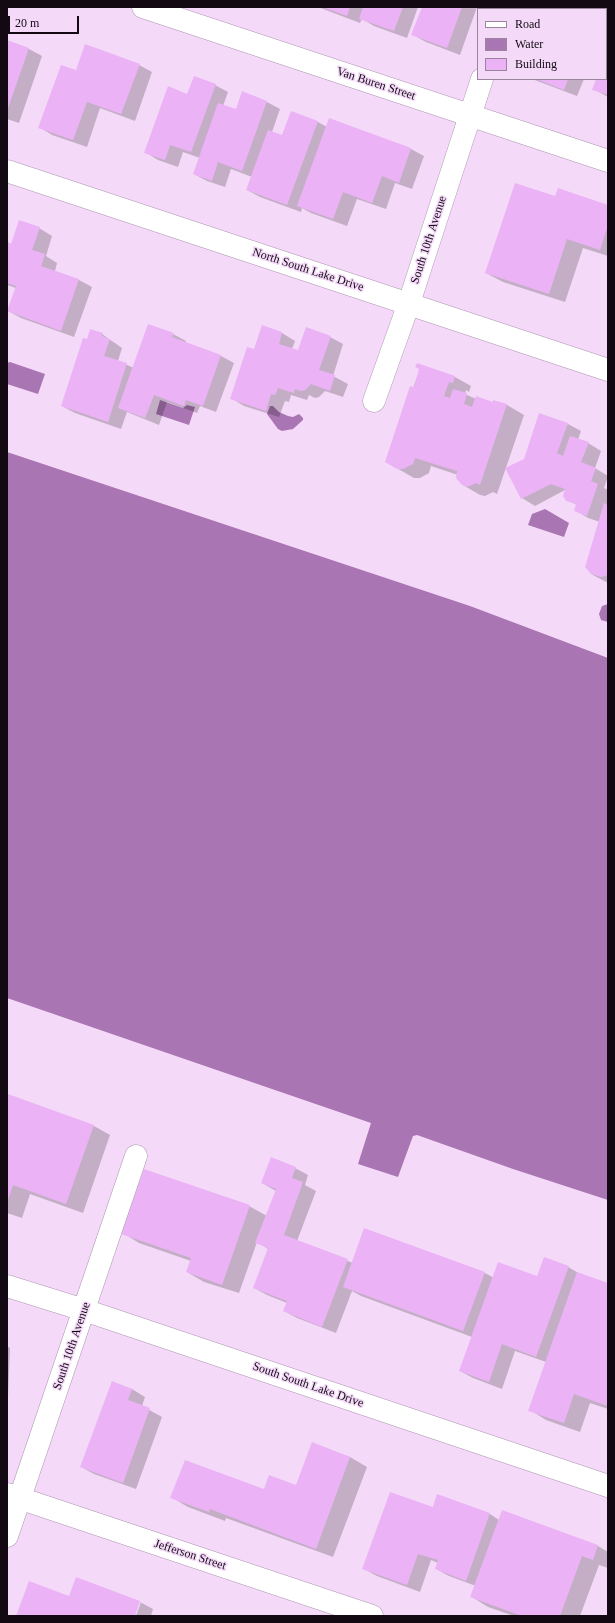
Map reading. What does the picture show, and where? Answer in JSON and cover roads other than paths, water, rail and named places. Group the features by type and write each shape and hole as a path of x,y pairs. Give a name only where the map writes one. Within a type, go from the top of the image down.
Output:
{"street":[{"name":"Van Buren Street","path":"143,7 608,161"},
{"name":"South 10th Avenue","path":"374,401 409,303 482,80"},
{"name":"North South Lake Drive","path":"7,172 409,303 608,370"},
{"name":"South 10th Avenue","path":"7,1536 13,1496 84,1310 136,1156"},
{"name":"South South Lake Drive","path":"7,1286 84,1310 608,1486"},
{"name":"Jefferson Street","path":"13,1496 372,1616"}],"water":[{"path":"10,362 45,374 38,394 7,384 7,363"},
{"path":"160,400 183,408 187,405 195,407 189,425 156,414"},
{"path":"270,406 273,406 279,412 288,416 293,417 299,414 303,420 293,429 282,431 278,429 267,414"},
{"path":"7,452 470,606 608,658 608,1200 513,1169 417,1135 413,1136 398,1177 358,1164 371,1123 7,998"},
{"path":"545,509 569,523 564,537 528,525 532,514"},
{"path":"608,604 608,622 601,620 599,614 602,606"}]}
